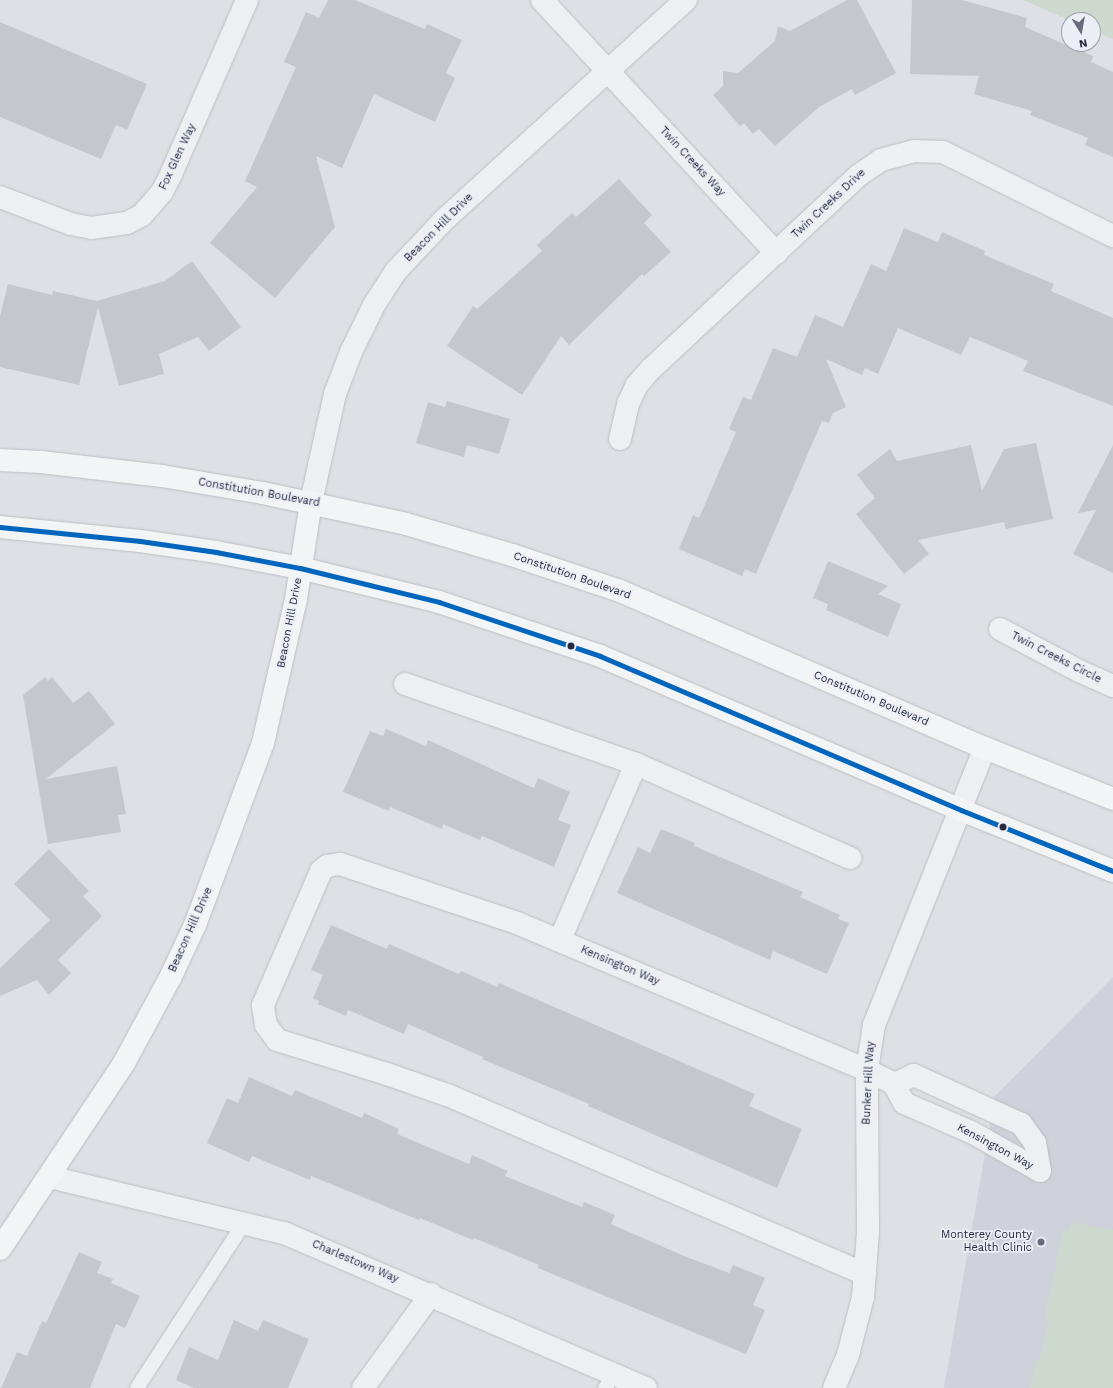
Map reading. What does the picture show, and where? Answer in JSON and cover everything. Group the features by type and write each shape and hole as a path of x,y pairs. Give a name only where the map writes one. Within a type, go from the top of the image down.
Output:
{"main road":[{"name":"Constitution Boulevard","path":"0,460 41,462 162,476 311,502 414,526 512,554 620,591 984,748 1113,799"},
{"name":"Beacon Hill Drive","path":"0,1249 50,1177 124,1063 171,976 195,925 264,744 279,682 311,502"},
{"path":"0,526 140,541 300,568 439,602 600,656 961,810 1113,871"}],"street":[{"name":"Fox Glen Way","path":"0,197 71,224 91,228 127,223 142,215 162,192 172,172 247,0"},
{"name":"Twin Creeks Way","path":"542,0 776,253"},
{"name":"Beacon Hill Drive","path":"311,502 335,394 351,352 374,305 396,271 444,220 686,0"},
{"name":"Twin Creeks Drive","path":"620,439 628,404 637,385 871,165 891,156 924,150 954,157 1113,236"},
{"name":"Twin Creeks Circle","path":"1000,629 1079,671 1113,686"},
{"path":"405,684 636,764 850,858"},
{"name":"Bunker Hill Way","path":"834,1388 856,1327 865,1274 868,1232 867,1070 870,1044 880,1006 961,810 984,748"},
{"path":"560,940 636,764"},
{"name":"Kensington Way","path":"865,1274 447,1095 387,1074 277,1040 266,1026 263,1005 265,995 321,871 327,866 340,864 473,906 560,940 867,1070 894,1084 904,1103 973,1134 1040,1171 1036,1143 1021,1124 914,1076 894,1084"},
{"name":"Charlestown Way","path":"50,1177 284,1233 431,1294 609,1381 646,1388"},
{"path":"364,1388 431,1294"}],"lane":[{"path":"137,1388 244,1223"}],"shaded area":[{"path":"1023,0 1113,0 1113,39 1101,34 1101,12 1061,12 1061,17"},
{"name":"Monterey County Health Clinic","path":"1113,977 1113,1388 944,1388 995,1096"},
{"path":"1071,1222 1113,1230 1113,1388 1030,1388 1036,1359 1040,1360 1049,1319 1045,1317 1063,1230 1069,1231"}],"building":[{"path":"328,0 355,0 425,29 427,24 462,40 446,73 455,78 435,122 374,94 342,168 316,156 335,227 275,298 210,243 257,187 245,181 296,67 284,62 306,12 319,18"},
{"path":"847,0 857,0 896,73 855,95 852,89 819,107 775,146 759,129 753,134 744,123 740,126 713,95 723,86 723,71 738,73 775,41 778,26 790,31"},
{"path":"912,0 962,0 1027,18 1025,27 1061,43 1061,52 1084,52 1093,56 1091,62 1113,72 1113,157 1085,145 1088,138 1030,115 1032,111 974,94 979,76 910,74"},
{"path":"0,22 147,84 127,130 116,125 101,159 0,117"},
{"path":"619,179 652,215 644,223 671,252 644,276 642,274 569,345 561,336 522,395 447,346 473,306 477,309 542,251 537,245 572,213 576,217"},
{"path":"904,228 938,242 942,232 985,251 984,255 1054,284 1051,291 1113,318 1113,406 1023,371 1028,361 970,337 961,355 898,328 878,374 865,368 862,375 826,359 846,407 833,413 829,423 822,421 756,574 745,569 742,576 679,549 693,515 699,518 736,432 729,429 743,397 751,400 773,348 797,357 815,315 843,327 871,264 886,271"},
{"path":"192,261 241,327 209,351 198,337 159,354 164,374 119,386 98,307 79,385 0,367 0,316 8,284 52,295 53,291 97,301 165,281"},
{"path":"447,401 510,419 499,454 467,445 464,457 416,443 428,402 445,407"},
{"path":"1036,443 1053,519 1006,529 1004,522 918,540 929,554 904,574 856,514 875,498 857,475 890,449 897,461 971,445 982,491 1004,449"},
{"path":"1113,445 1113,573 1073,554 1096,510 1078,513"},
{"path":"828,561 888,586 878,594 901,604 888,637 826,610 828,604 813,598"},
{"path":"45,677 48,681 52,677 73,703 89,691 115,724 46,779 117,766 126,814 118,815 121,832 48,844 23,695"},
{"path":"386,729 426,746 428,740 534,788 538,778 570,792 558,820 571,825 554,867 482,836 480,840 443,824 442,829 390,807 389,811 343,792 370,731 383,736"},
{"path":"661,829 695,843 694,846 803,892 800,897 840,915 838,919 849,923 827,974 773,951 770,960 617,893 638,847 650,853"},
{"path":"49,849 89,891 83,896 102,916 58,960 71,973 49,995 37,980 0,996 0,968 50,920 14,884"},
{"path":"331,925 387,949 389,944 459,974 461,971 497,987 499,983 755,1094 749,1106 802,1129 777,1188 588,1106 589,1104 482,1059 483,1057 408,1024 404,1034 348,1010 346,1016 318,1004 319,1001 313,998 323,975 311,970"},
{"path":"249,1077 292,1096 295,1090 362,1118 364,1113 399,1129 397,1134 469,1164 472,1155 508,1171 505,1176 582,1207 584,1202 615,1215 611,1224 684,1256 729,1273 733,1265 765,1278 753,1305 765,1310 746,1354 538,1268 539,1265 474,1238 473,1240 420,1218 419,1220 311,1176 310,1180 252,1156 249,1162 207,1143 227,1098 238,1103"},
{"path":"79,1252 102,1262 97,1273 113,1279 111,1283 140,1296 125,1328 116,1324 90,1388 1,1388 17,1352 27,1356 42,1321 46,1323"},
{"path":"234,1320 258,1331 263,1320 309,1339 288,1388 194,1388 176,1380 189,1347 218,1360"}],"transit line":[{"path":"0,527 140,541 216,552 300,568 439,602 600,656 961,810 1113,871"}],"place":[{"name":"Monterey County Health Clinic","path":"1041,1242"}]}
